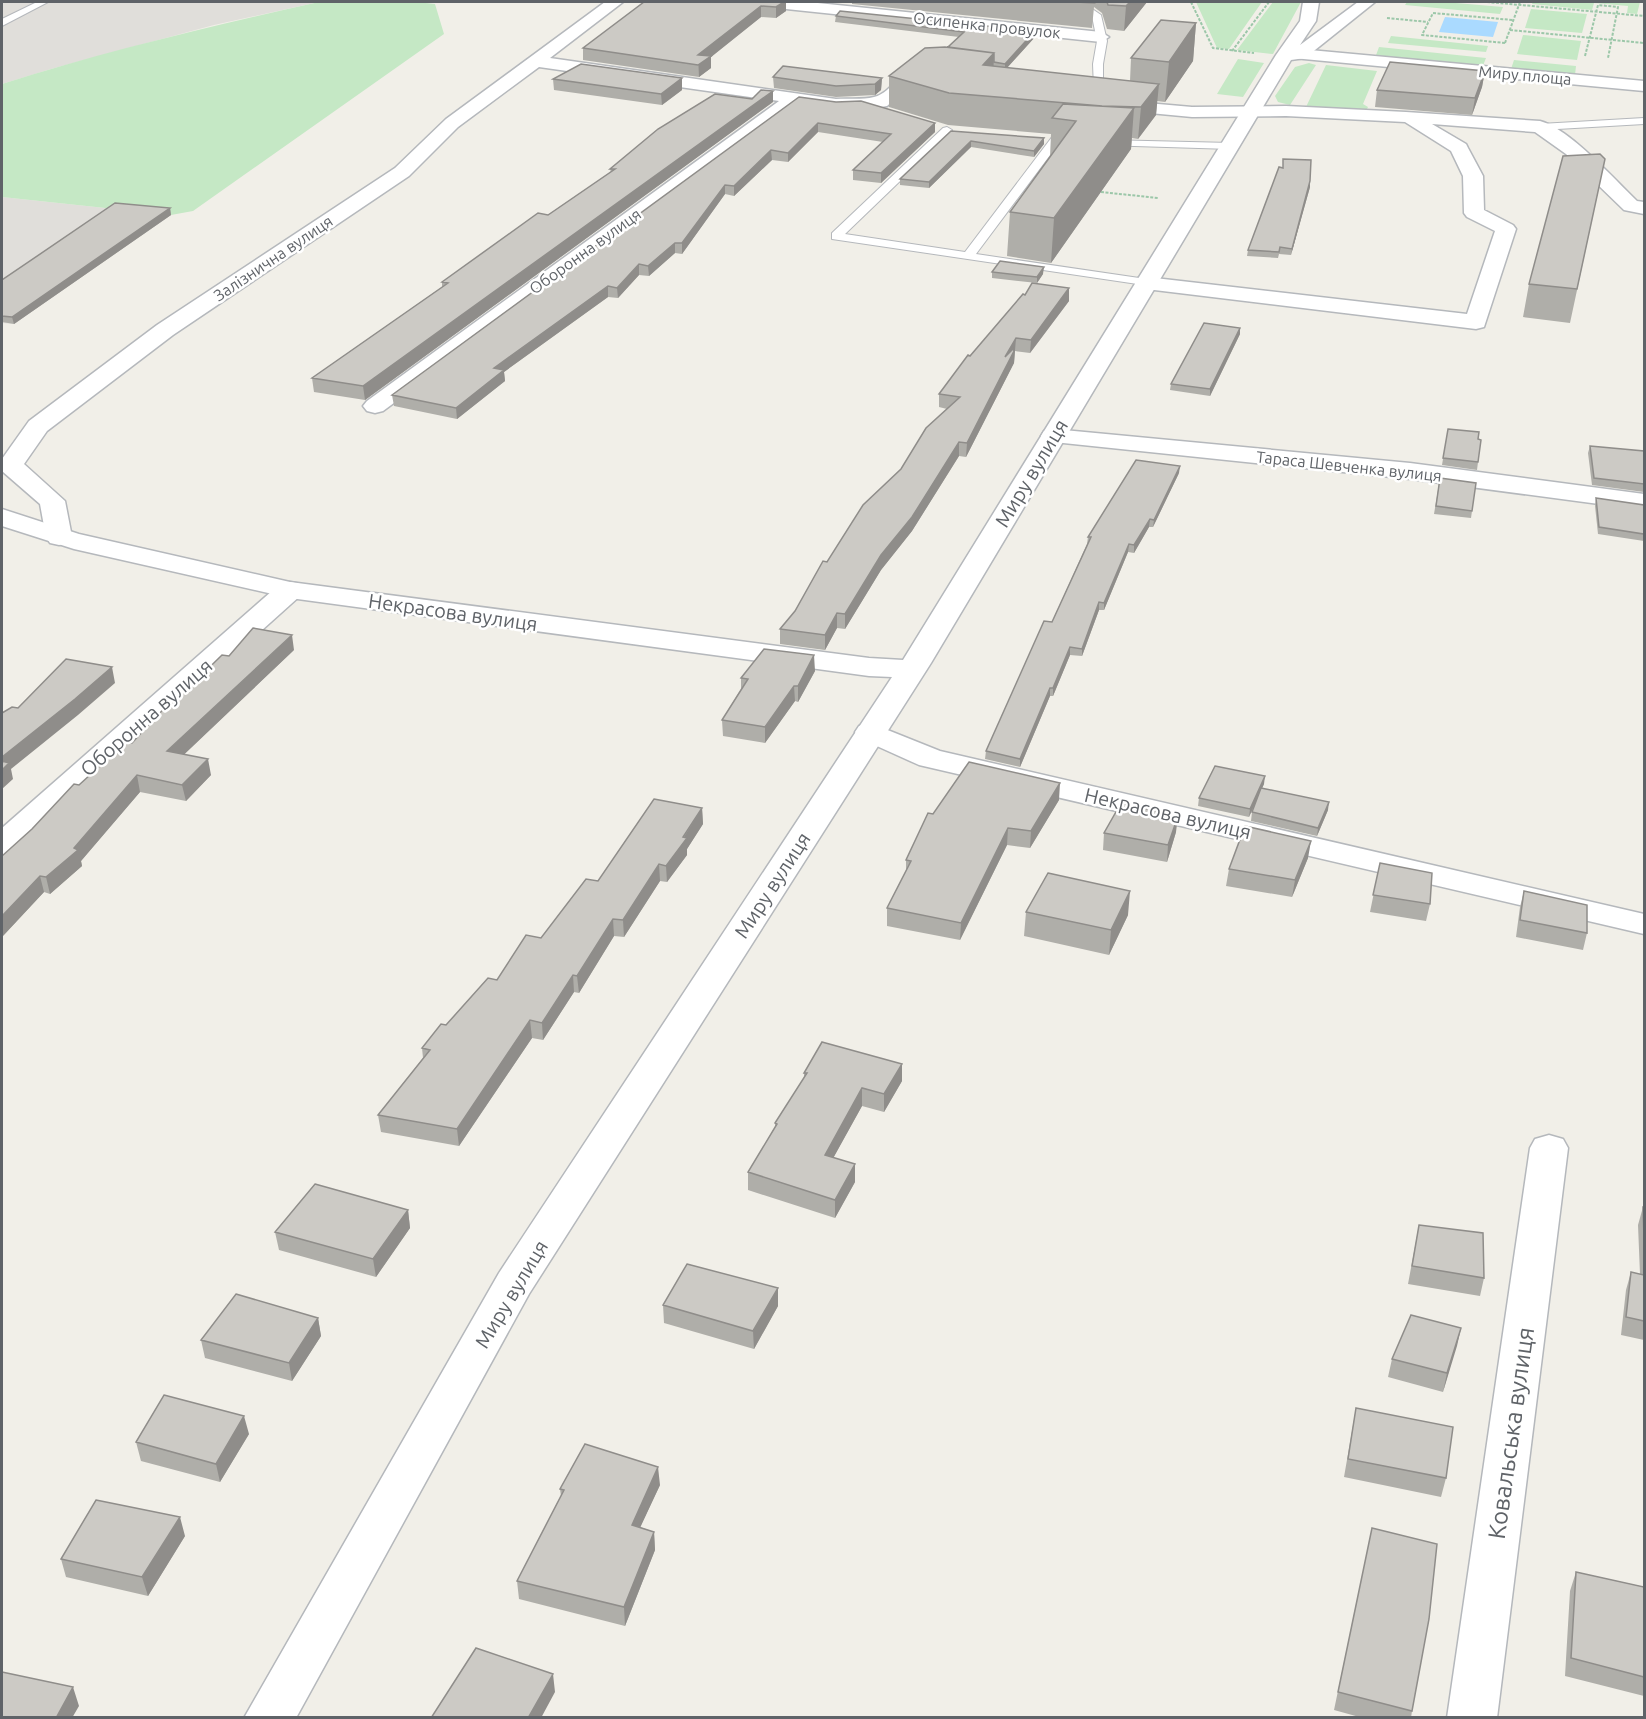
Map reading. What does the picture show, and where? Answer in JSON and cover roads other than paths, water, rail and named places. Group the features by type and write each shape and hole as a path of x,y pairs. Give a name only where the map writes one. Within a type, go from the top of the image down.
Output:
{"street":[{"name":"Залізнична вулиця","path":"59,537 52,501 10,465 38,426 165,330 402,172 452,123 615,2"},
{"name":"Осипенка провулок","path":"766,2 1101,37"},
{"name":"Миру вулиця","path":"269,1718 514,1284 912,669 1252,111 1291,55 1308,21 1311,2"},
{"path":"1291,55 1367,2"},
{"name":"Миру площа","path":"1291,55 1644,86"},
{"path":"535,61 836,104 862,105 880,102 918,71 944,70"},
{"path":"1077,85 1099,88 1112,104 1192,112 1252,111 1406,117 1540,127 1573,150 1630,206 1644,208"},
{"name":"Оборонна вулиця","path":"375,406 795,98"},
{"path":"1146,283 1476,322 1506,229 1474,213 1473,176 1459,148 1406,117"},
{"name":"Тараса Шевченка вулиця","path":"1053,436 1410,471 1644,502"},
{"name":"Некрасова вулиця","path":"2,517 26,528 59,537 195,571 290,590 869,667 912,669"},
{"name":"Оборонна вулиця","path":"2,844 290,590"},
{"name":"Некрасова вулиця","path":"870,732 930,758 1644,924"},
{"name":"Ковальська вулиця","path":"1472,1718 1549,1148"}],"lane":[{"path":"2,23 43,2"},
{"path":"1082,2 1079,5 1096,15 1101,37 1098,64 1099,88"},
{"path":"862,105 883,111"},
{"path":"1540,127 1644,121"},
{"path":"948,130 836,236 1146,283"},
{"path":"968,256 1056,139"},
{"path":"1089,142 1231,146"}],"water":[{"path":"1445,17 1498,22 1493,37 1439,32"}]}
